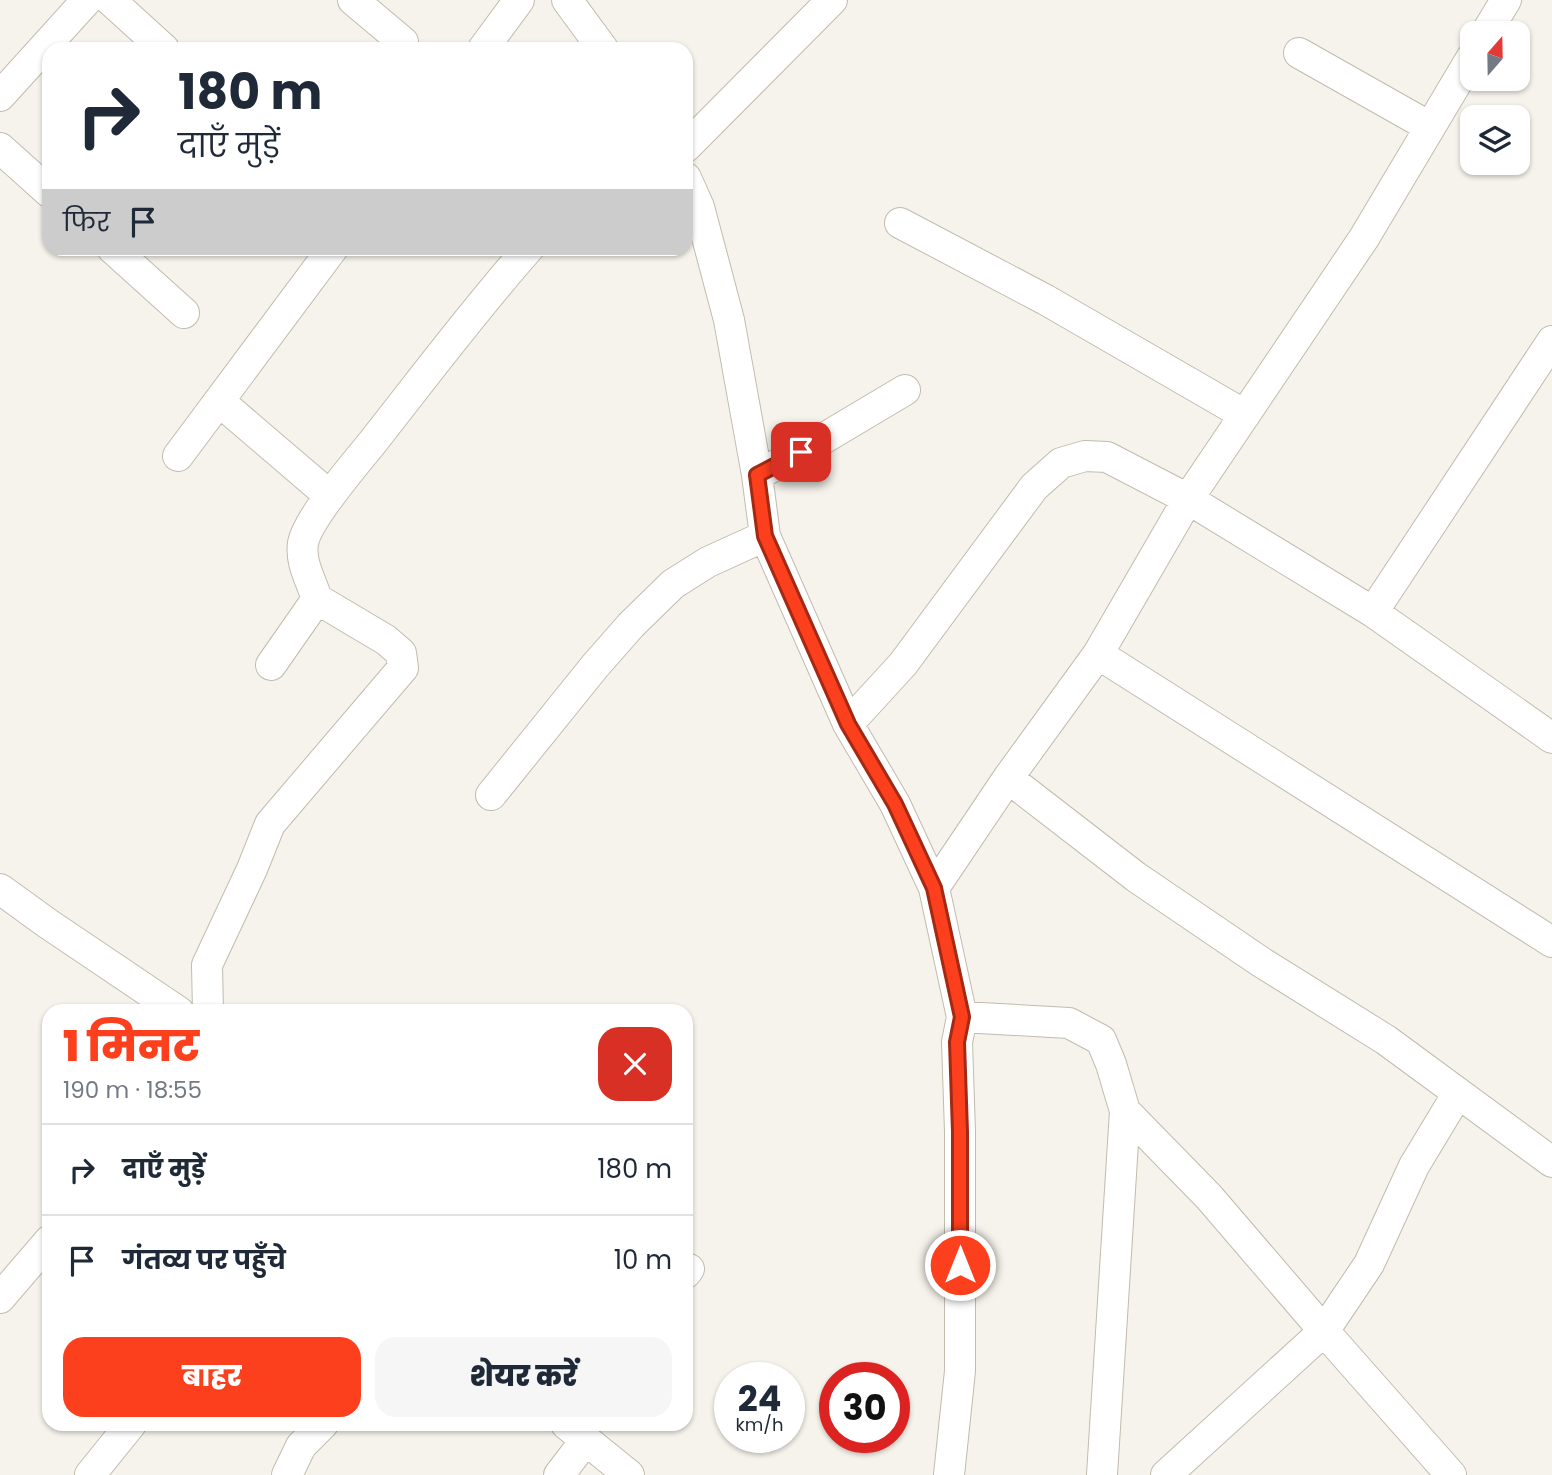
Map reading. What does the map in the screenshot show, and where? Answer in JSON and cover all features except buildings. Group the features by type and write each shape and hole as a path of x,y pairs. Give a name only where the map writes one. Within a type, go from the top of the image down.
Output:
{"street":[{"path":"49,42 87,0"},
{"path":"110,0 156,42"},
{"path":"353,0 403,42"},
{"path":"487,42 519,0"},
{"path":"567,0 598,42"},
{"path":"693,140 832,0"},
{"path":"1493,21 1506,0"},
{"path":"0,96 42,50"},
{"path":"1299,53 1430,127"},
{"path":"934,888 1008,778 1098,654 1188,499 1364,238 1460,77"},
{"path":"0,148 42,186"},
{"path":"693,194 699,207 729,320 757,475 765,536 848,724 895,804 934,888 962,1017 957,1042 960,1132 960,1371 949,1475"},
{"path":"900,223 1046,300 1245,415"},
{"path":"122,256 184,313"},
{"path":"178,456 327,256"},
{"path":"208,1004 206,965 252,869 270,824 403,668 401,653 386,640 317,599 304,567 303,542 330,496 522,256"},
{"path":"1373,612 1552,341"},
{"path":"757,475 905,390"},
{"path":"219,401 330,496"},
{"path":"848,724 903,664 1034,487 1060,463 1085,456 1107,457 1188,499 1373,612 1552,738"},
{"path":"491,795 604,656 673,584 708,562 765,536"},
{"path":"271,665 317,599"},
{"path":"1098,654 1552,942"},
{"path":"1008,778 1136,877 1386,1040 1552,1162"},
{"path":"0,889 167,1004"},
{"path":"962,1017 1069,1023 1101,1040 1111,1064 1125,1111 1102,1475"},
{"path":"1166,1475 1324,1331 1369,1264 1414,1166 1458,1093"},
{"path":"1125,1111 1209,1198 1324,1331 1435,1469"},
{"path":"0,1298 42,1249"},
{"path":"90,1475 125,1431"},
{"path":"287,1475 301,1446 316,1431"},
{"path":"559,1475 576,1433 629,1475"}],"route":[{"path":"801,452 757,475 765,536 848,724 895,804 934,888 962,1017 957,1042 960,1265"}]}
